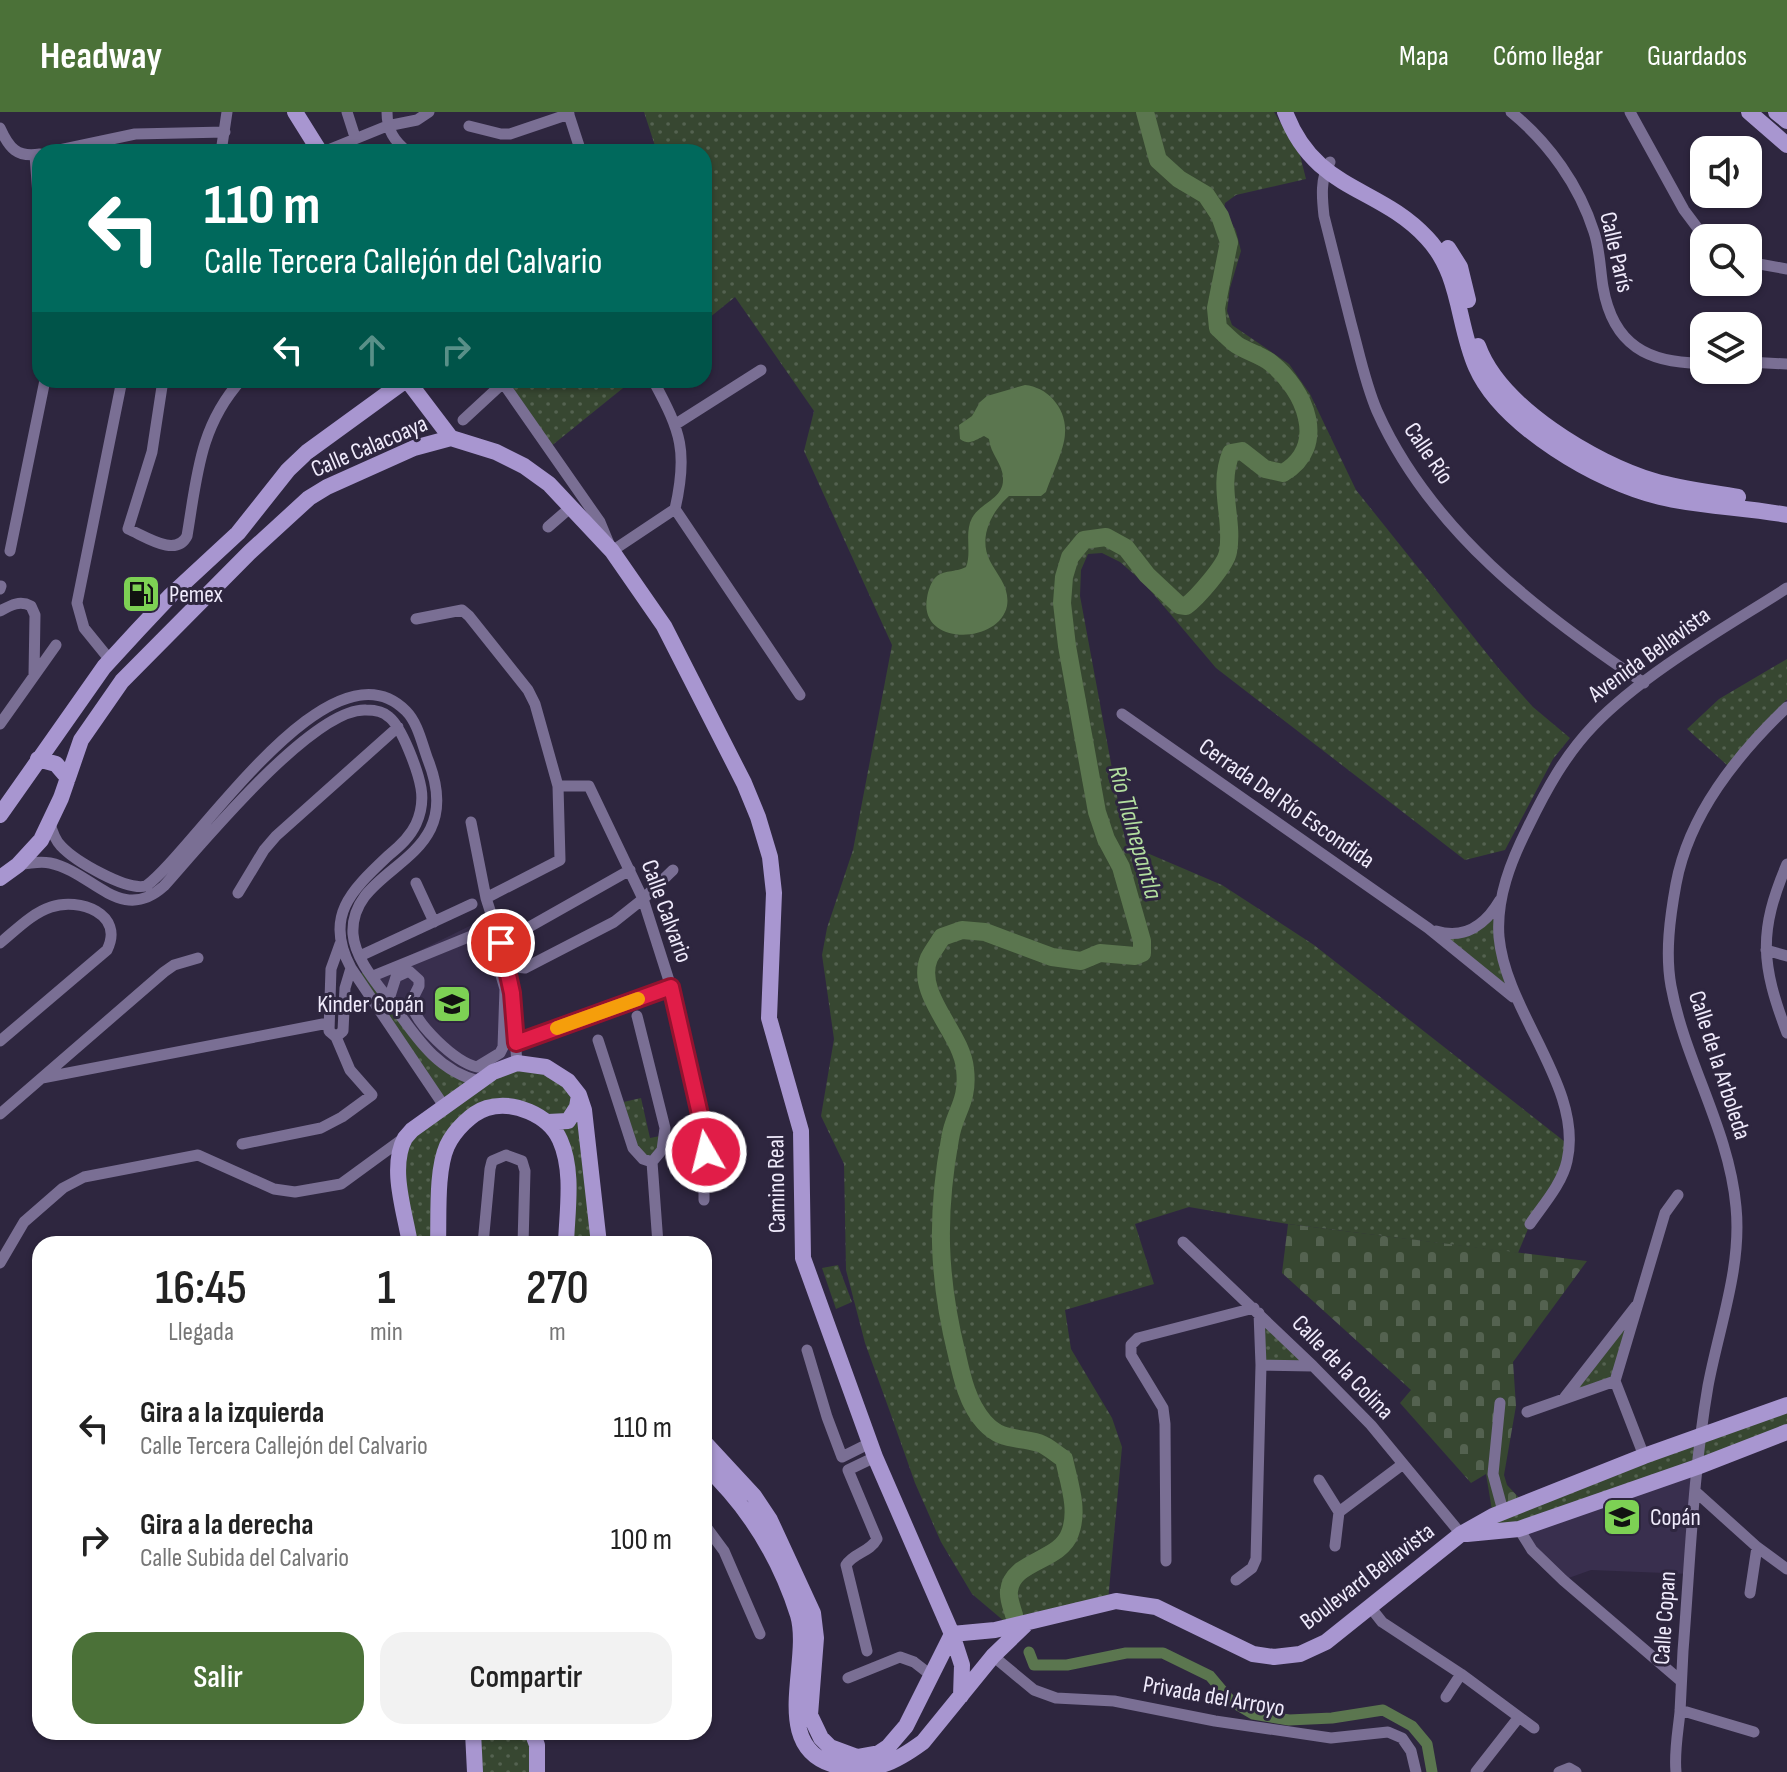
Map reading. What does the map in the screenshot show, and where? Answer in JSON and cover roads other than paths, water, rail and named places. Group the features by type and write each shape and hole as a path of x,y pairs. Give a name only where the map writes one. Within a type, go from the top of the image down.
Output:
{"street":[{"path":"223,144 227,112"},
{"path":"295,112 317,144"},
{"path":"347,112 355,137"},
{"path":"387,112 387,126 399,144"},
{"path":"340,144 387,126 417,120 429,112"},
{"path":"1285,112 1300,143 1353,190 1397,213 1426,236 1440,252 1455,289 1465,336 1477,369 1503,406 1545,441 1592,469 1649,494 1787,515"},
{"path":"1295,112 1307,137 1327,166 1405,205 1437,233 1460,267 1475,337 1491,372 1514,398 1550,427 1610,464 1652,480 1704,492 1787,504"},
{"name":"Calle París","path":"1511,112 1525,123 1560,164 1586,209 1600,256 1608,311 1620,332 1638,350 1657,360 1690,363"},
{"path":"1630,112 1694,224"},
{"path":"1749,112 1787,145"},
{"path":"1776,112 1787,121"},
{"path":"469,126 510,134 568,113 578,144"},
{"path":"0,128 15,152 32,154"},
{"path":"88,144 135,134 225,132"},
{"name":"Calle Río","path":"1327,166 1322,196 1324,216 1363,369 1377,409 1408,465 1482,557 1514,587 1567,630 1644,683"},
{"path":"1762,265 1787,269"},
{"path":"1762,363 1787,364"},
{"path":"676,424 761,370"},
{"path":"10,551 43,388"},
{"path":"110,660 84,628 77,603 120,388"},
{"path":"162,388 152,452 128,529 177,547 184,543 187,536 204,441 214,416 235,388"},
{"path":"0,815 110,660 171,595 238,533 298,461 396,388"},
{"path":"413,388 451,438"},
{"path":"463,420 495,388"},
{"path":"507,388 600,522 612,551 675,509 682,480 682,454 676,424 657,388"},
{"name":"Calle Calacoaya","path":"0,878 33,850 50,823 81,740 122,681 251,551 309,498 327,487 414,448 451,438 496,452 524,466 549,484 612,551 664,626 713,721"},
{"path":"548,527 571,507"},
{"path":"675,509 800,695"},
{"path":"238,533 250,537 251,551"},
{"name":"Avenida Bellavista","path":"1516,1001 1499,938 1501,899 1519,845 1565,761 1594,725 1644,683 1787,588"},
{"path":"0,611 25,602 31,606 35,615 34,675"},
{"path":"416,619 462,610 532,696 558,786 560,860 486,898"},
{"path":"0,724 56,645"},
{"path":"50,823 62,848 120,883 138,888 146,886 277,743 329,706 346,697 369,696 390,701 404,709 414,723 436,779 438,804 433,826 422,844 372,890 357,909 353,934 360,956 425,1049 455,1072 479,1081"},
{"name":"Calle de la Arboleda","path":"1697,1467 1714,1354 1733,1276 1737,1211 1727,1157 1678,1014 1671,984 1671,920 1676,880 1691,836 1708,801 1750,745 1787,707"},
{"path":"18,865 49,863 122,899 140,901 150,898 266,774 301,744 348,713 362,710 385,714 398,727 421,786 420,813 411,834 364,878 345,903 341,914 340,944 331,969 329,1031 336,1037 346,1063 372,1095 321,1128 242,1144"},
{"name":"Cerrada Del Río Escondida","path":"1122,714 1428,928 1506,989 1516,1001"},
{"name":"Camino Real","path":"713,721 744,783 770,857 774,893 769,1018 801,1131 803,1258 872,1450 952,1634 962,1665 956,1702"},
{"path":"238,893 276,836 398,727"},
{"path":"38,759 56,764 68,778"},
{"name":"Calle Calvario","path":"558,786 589,786 643,899 671,987 704,1132 704,1200"},
{"path":"471,822 486,898 501,943 512,993 517,1063"},
{"path":"78,875 79,866 87,864"},
{"path":"1787,864 1772,902 1766,950 1768,978 1787,1033"},
{"path":"501,943 630,870"},
{"path":"501,943 520,969 605,927 643,899 673,870"},
{"path":"416,883 434,922"},
{"name":"Cerrada Del Río Escondida","path":"1428,928 1446,934 1471,931 1489,916 1501,899"},
{"path":"360,956 472,904"},
{"path":"0,943 42,910 54,906 80,905 104,916 112,926 113,938 107,950 0,1041"},
{"path":"353,972 371,972 476,934 487,933 505,989 503,1047 500,1053 477,1067 465,1063 414,1013 411,1002 419,980 409,971 396,977 389,999"},
{"path":"340,944 353,972 444,1106"},
{"path":"1766,950 1787,956"},
{"path":"0,1114 164,972 174,965 198,958"},
{"path":"336,1037 343,1031 345,988 353,972"},
{"path":"516,1043 671,987"},
{"path":"1516,1001 1559,1090 1569,1130 1566,1164 1554,1190 1530,1224"},
{"path":"637,1016 665,1128 662,1150 652,1162 657,1236"},
{"path":"42,1078 328,1023"},
{"path":"598,1040 633,1148 643,1159 652,1162"},
{"path":"0,1263 24,1222 63,1188 84,1177 198,1155 274,1189 295,1192 341,1184 479,1081 517,1063 546,1067 568,1081 579,1095 587,1127 598,1236"},
{"path":"438,1236 443,1164 447,1146 458,1128 486,1108 521,1109 548,1122 568,1121 577,1107 579,1095"},
{"path":"548,1122 560,1140 566,1161 566,1236"},
{"path":"405,1138 399,1149 398,1164 409,1236"},
{"path":"484,1236 492,1161 506,1155 522,1161 525,1171 523,1236"},
{"path":"1644,1456 1615,1381 1665,1213 1678,1195"},
{"path":"406,1218 414,1226 422,1228 439,1217"},
{"name":"Calle de la Colina","path":"1183,1242 1371,1425 1461,1534"},
{"path":"1565,1397 1641,1300"},
{"path":"1166,1561 1163,1408 1131,1355 1131,1345 1138,1338 1256,1310 1261,1365 1256,1559 1252,1568 1236,1580"},
{"path":"807,1350 827,1417 877,1539 846,1565 867,1651"},
{"path":"1261,1365 1313,1366"},
{"path":"1527,1412 1615,1381"},
{"path":"1500,1403 1493,1474 1503,1511"},
{"name":"Boulevard Bellavista","path":"712,1473 757,1525 792,1599 802,1639 795,1715 798,1730 814,1753 833,1764 874,1769 893,1762 923,1742 997,1644 1023,1625 1108,1601 1135,1603 1156,1607 1253,1654 1274,1657 1300,1654 1326,1642 1461,1534 1503,1511 1787,1405"},
{"name":"Boulevard Bellavista","path":"1461,1534 1519,1529 1787,1432"},
{"path":"842,1457 872,1450"},
{"path":"848,1470 872,1450"},
{"path":"712,1451 762,1508 775,1529 813,1613 816,1638 810,1715 821,1738 830,1747 857,1757 879,1753 899,1736 952,1634 997,1644"},
{"path":"1339,1512 1403,1464"},
{"name":"Calle Copan","path":"1676,1772 1697,1467"},
{"path":"1319,1480 1339,1512 1335,1546"},
{"path":"1696,1492 1756,1553 1787,1569"},
{"path":"1519,1529 1532,1550 1563,1580 1681,1681"},
{"path":"712,1535 724,1551 760,1634"},
{"path":"1750,1593 1756,1553"},
{"path":"1371,1608 1382,1622 1461,1674 1534,1728"},
{"name":"Privada del Arroyo","path":"997,1644 1034,1690 1056,1698 1114,1701 1215,1721 1331,1738 1388,1732 1402,1738 1411,1751 1416,1772"},
{"path":"848,1678 900,1657 914,1662 932,1676"},
{"path":"1446,1697 1461,1674"},
{"path":"923,1694 925,1705 933,1712 942,1712 956,1702"},
{"path":"1680,1710 1754,1732"},
{"path":"1476,1772 1519,1717"},
{"path":"473,1740 475,1772"},
{"path":"531,1772 538,1740"},
{"path":"537,1772 538,1740"},
{"path":"1559,1772 1569,1768 1576,1772"}],"waterway":[{"name":"Río Tlalnepantla","path":"1014,1615 1009,1594 1012,1581 1018,1573 1065,1543 1073,1524 1072,1496 1064,1459 1042,1444 1003,1436 991,1428 974,1407 961,1373 946,1300 941,1221 952,1130 966,1080 962,1055 928,985 926,972 929,958 942,937 962,930 985,932 1052,957 1081,961 1100,953 1135,956 1142,953 1142,941 1121,867 1106,839 1097,812 1062,603 1064,577 1070,557 1084,540 1106,537 1126,548 1147,575 1179,605 1186,606 1210,581 1228,552 1225,479 1231,453 1242,451 1265,469 1283,473 1297,462 1305,448 1308,433 1302,403 1283,374 1267,360 1237,345 1218,328 1216,308 1229,242 1220,216 1206,195 1179,179 1158,160 1145,112"},
{"name":"Río Tlalnepantla","path":"1029,1652 1034,1665 1067,1665 1126,1653 1163,1653 1210,1676 1231,1701 1253,1714 1289,1720 1332,1718 1383,1710 1412,1726 1427,1744 1432,1772"}],"place":[{"name":"Pemex","path":"141,594"},
{"name":"Kinder Copán","path":"452,1004"},
{"name":"Copán","path":"1622,1517"}]}
